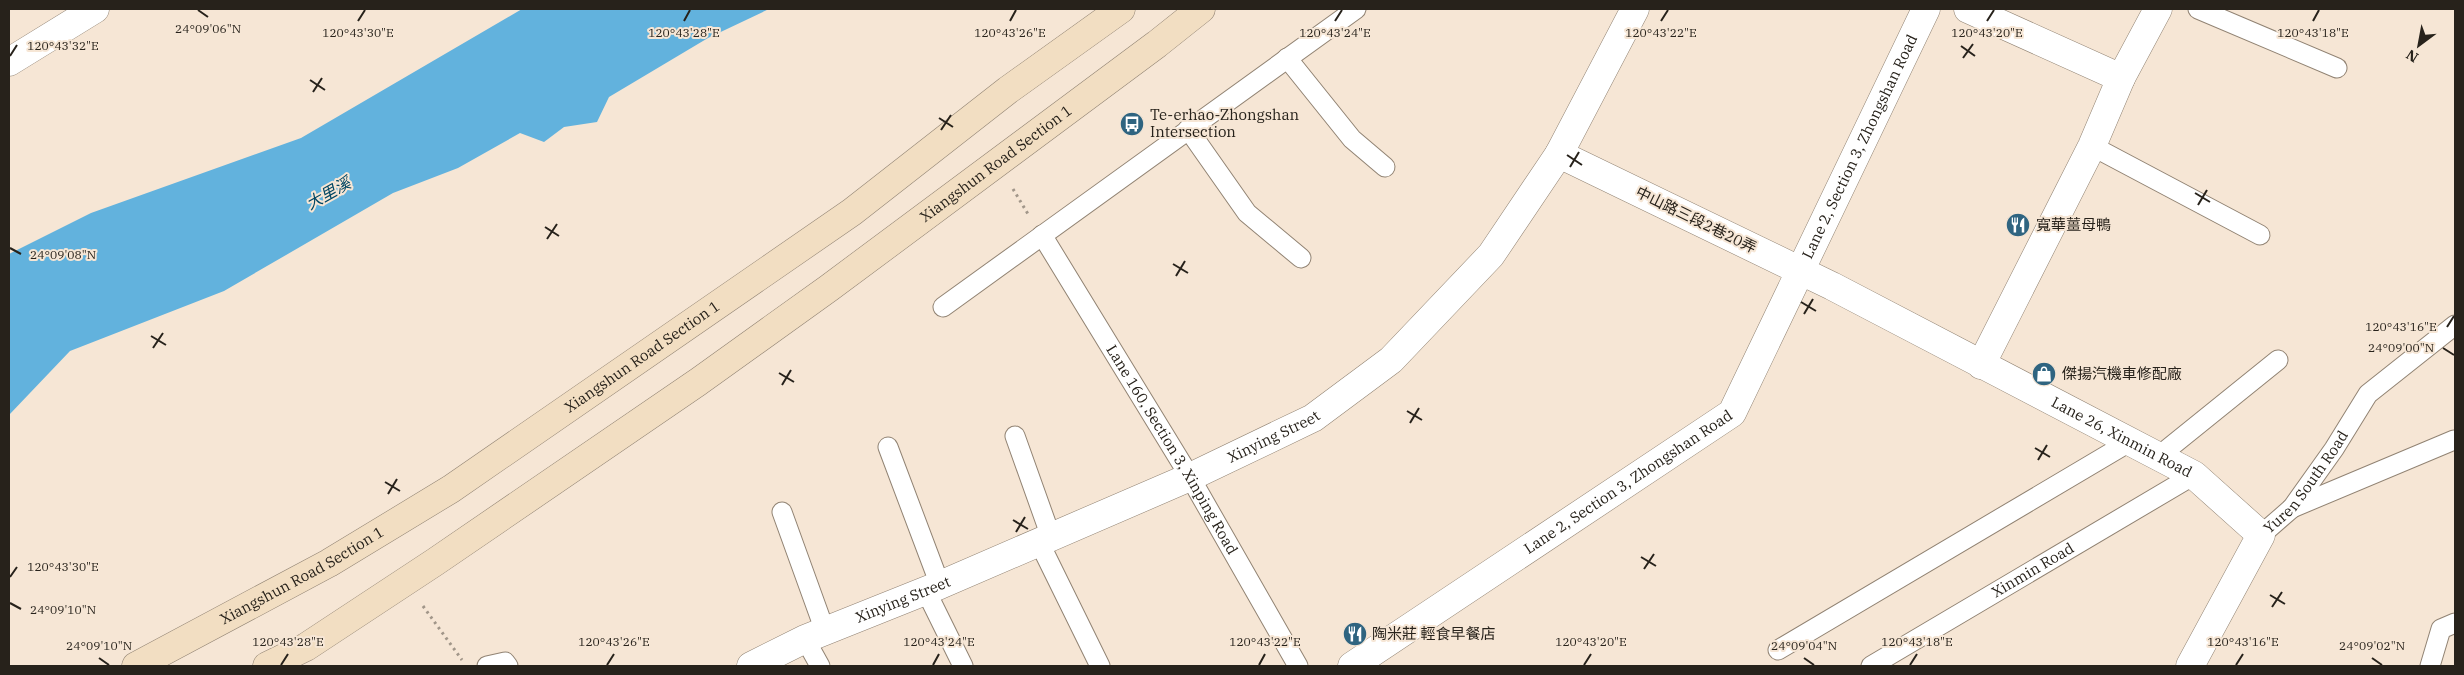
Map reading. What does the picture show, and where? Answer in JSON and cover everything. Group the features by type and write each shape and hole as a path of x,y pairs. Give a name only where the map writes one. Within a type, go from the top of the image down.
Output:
{"street":[{"path":"9,62 95,9"},
{"name":"Xiangshun Road Section 1","path":"136,666 329,563 451,489 852,212 1008,90 1121,9"},
{"name":"Xiangshun Road Section 1","path":"266,666 306,646 698,382 829,288 1201,9"},
{"name":"Xinying Street","path":"751,666 815,635 933,588 1190,477 1313,418 1391,360 1491,256 1559,154 1635,9"},
{"name":"Lane 2, Section 3, Zhongshan Road","path":"1352,666 1732,413 1926,9"},
{"path":"1968,9 2121,78"},
{"path":"1981,364 2092,146 2121,78 2158,9"},
{"name":"中山路三段2巷20弄","path":"1559,154 1800,270 1942,343"},
{"name":"Lane 26, Xinmin Road","path":"1942,343 2194,474 2261,535"},
{"name":"Yuren South Road","path":"2190,666 2261,535"}],"lane":[{"path":"943,307 1356,9"},
{"path":"2198,9 2337,68"},
{"path":"1287,58 1352,139 1385,167"},
{"path":"1188,129 1247,213 1301,258"},
{"path":"2092,146 2260,235"},
{"name":"Lane 160, Section 3, Xinping Road","path":"1042,235 1190,477 1298,666"},
{"name":"Yuren South Road","path":"2261,535 2292,508 2334,449 2368,394 2455,325"},
{"path":"2159,456 2278,360"},
{"path":"1016,436 1045,539 1100,666"},
{"path":"2292,508 2454,440"},
{"path":"1778,650 2131,441"},
{"path":"888,447 933,588 964,666"},
{"name":"Xinmin Road","path":"1871,666 2194,474"},
{"path":"782,512 815,635 820,666"},
{"path":"2430,666 2441,629 2455,623"},
{"path":"487,666 506,662 508,666"}],"path":[{"path":"996,162 1042,235"},
{"path":"406,580 466,666"}],"water":[{"name":"大里溪","path":"522,9 769,9 708,38 609,97 597,122 564,127 544,142 520,133 458,168 393,193 224,291 70,351 9,415 9,254 91,213 301,138"}],"place":[{"name":"Te-erhao-Zhongshan Intersection","path":"1132,124"},
{"name":"寬華薑母鴨","path":"2018,225"},
{"name":"傑揚汽機車修配廠","path":"2044,374"},
{"name":"陶米莊 輕食早餐店","path":"1355,634"}]}
